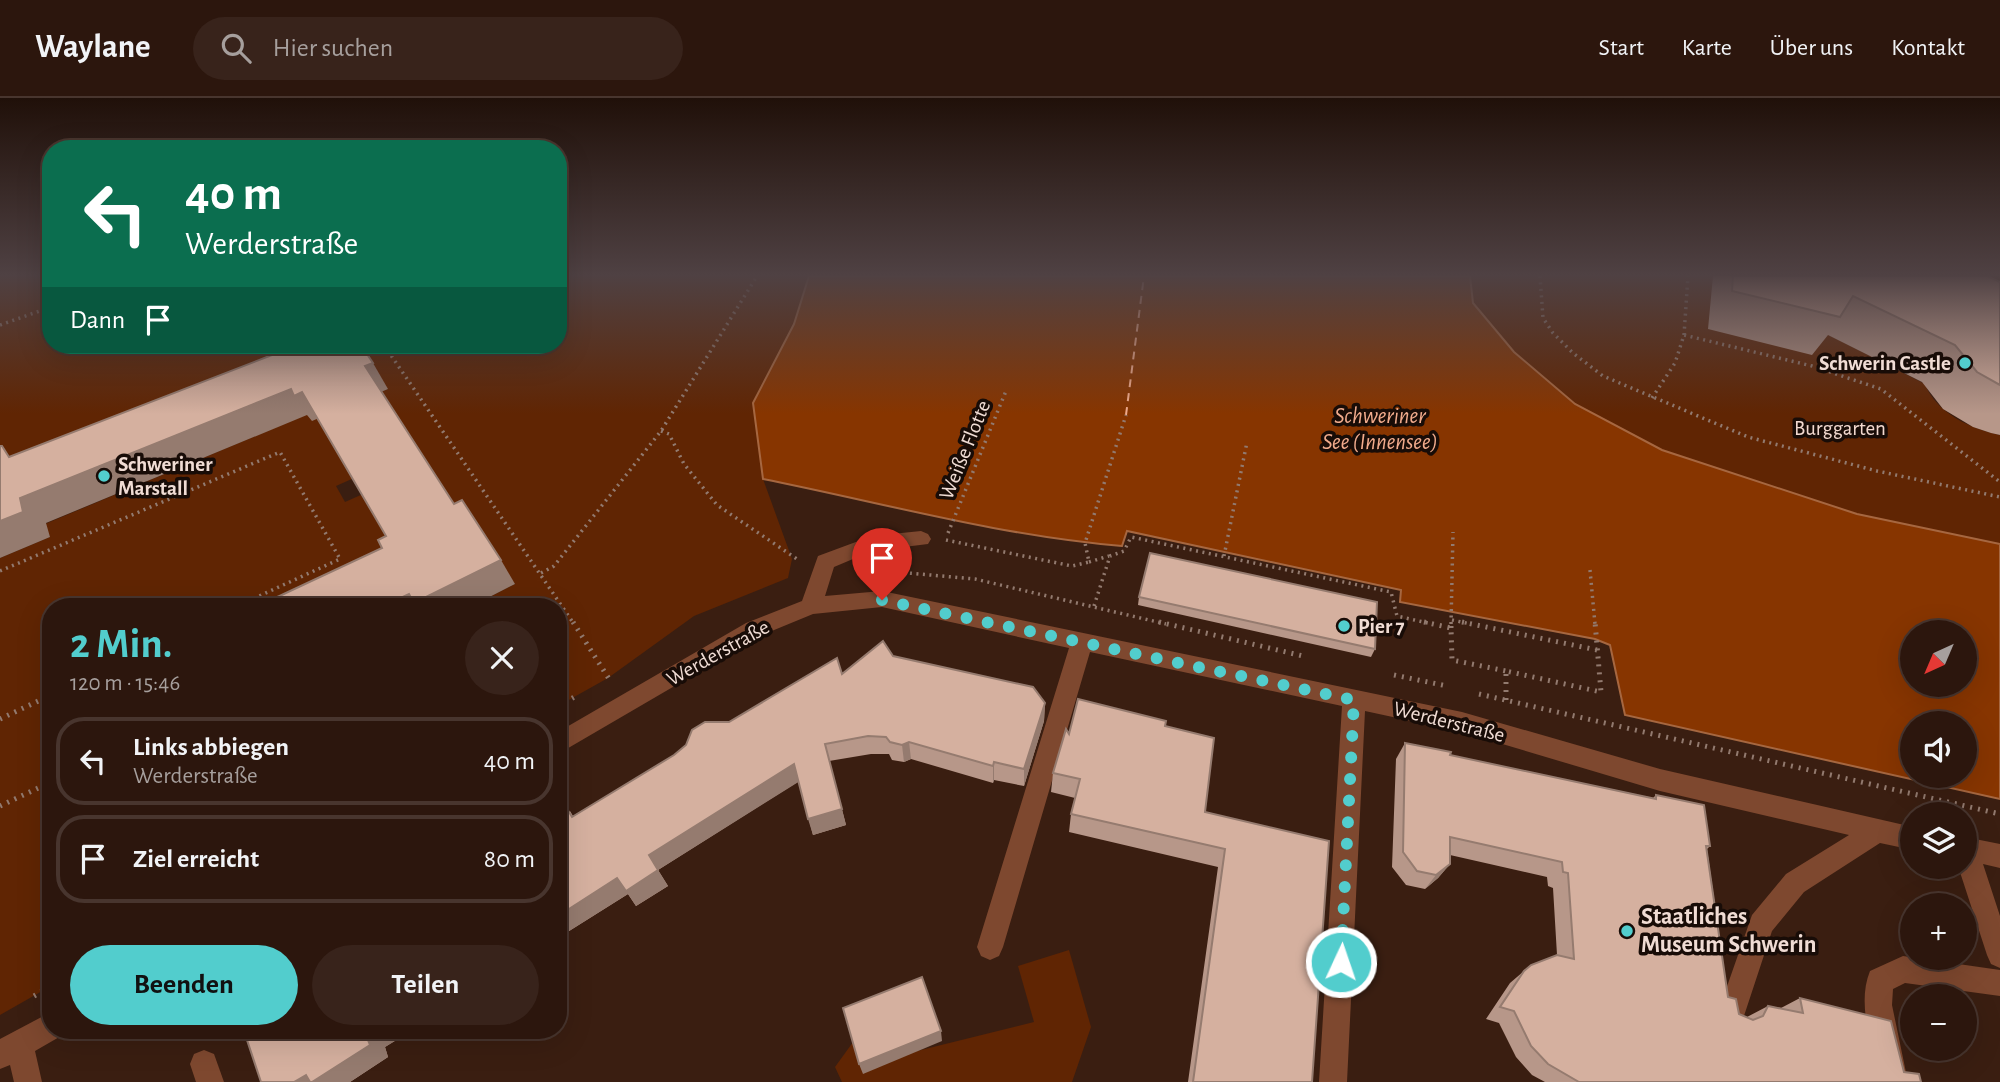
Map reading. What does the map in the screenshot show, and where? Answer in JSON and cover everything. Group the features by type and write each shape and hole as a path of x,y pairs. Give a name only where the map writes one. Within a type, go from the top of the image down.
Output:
{"street":[{"path":"811,606 825,562 853,548 885,539 921,539"},
{"name":"Werderstraße","path":"567,739 754,629 811,606 882,600 1462,722 1660,780 1900,837"},
{"path":"990,947 1082,642"},
{"path":"1333,1082 1354,700"},
{"path":"1731,1015 1761,924 1795,883 1876,832"},
{"path":"1977,851 2000,856"},
{"path":"1975,879 2000,955"},
{"path":"1894,1082 1878,1005 1880,981 1903,969 2000,983"},
{"path":"27,1082 10,1049 42,1031"}],"path":[{"path":"541,573 554,566 661,431 729,322"},
{"path":"1546,322 1573,353 1604,376 1748,437 1877,471 2000,497"},
{"path":"1652,398 1675,363 1684,335 1685,322"},
{"path":"1684,335 1812,366 1881,389 2000,482"},
{"path":"390,354 557,598"},
{"name":"Weiße Flotte","path":"953,521 1006,391"},
{"path":"1089,562 1085,543 1126,415"},
{"path":"661,431 669,434 684,464 717,505 822,577"},
{"path":"1224,556 1247,442"},
{"path":"0,571 280,452 340,559 254,598"},
{"path":"1453,532 1452,660 1601,692 1590,570"},
{"path":"921,539 946,539 1072,566 1124,551 1132,537 1391,592 1397,616 1451,628"},
{"path":"1094,606 1110,556"},
{"path":"567,613 627,705"},
{"path":"1452,620 1597,650"},
{"path":"1506,671 1506,700"},
{"path":"0,719 42,699"},
{"path":"0,806 42,786"}],"green space":[{"path":"0,322 42,322 42,354 567,354 567,322 795,322 753,403 763,479 792,559 788,578 694,616 608,678 567,701 567,598 488,598 515,584 469,529 381,392 388,389 0,482"},
{"name":"Burggarten","path":"1489,322 1811,322 1825,333 1925,384 1937,403 1966,424 2000,435 2000,544 1857,514 1662,450 1575,404 1514,352"},
{"path":"308,414 319,418 354,478 336,486 345,502 363,494 403,561 343,598 42,598 42,991 0,1015 0,558 50,537 45,524"},
{"path":"1069,950 1091,1027 1072,1082 842,1082 835,1067 856,1038 913,1052 1034,1022 1018,966"}],"water":[{"name":"Schweriner See (Innensee)","path":"795,322 1489,322 1514,352 1575,404 1662,450 1857,514 2000,544 2000,799 1951,788 1977,788 1977,711 1900,711 1900,777 1625,715 1610,645 1595,639 1400,602 1401,590 1127,531 1122,546 1032,535 763,479 753,403"}],"building":[{"path":"1907,322 2000,322 2000,385 1977,372 1955,345"},
{"name":"Schweriner Marstall","path":"367,354 373,363 365,366 454,504 462,500 501,560 424,598 411,598 409,594 400,598 275,598 382,548 378,540 386,536 302,392 294,396 291,389 20,498 23,512 0,521 0,446 9,457 272,355"},
{"path":"1150,553 1377,602 1375,649 1139,597"},
{"path":"883,641 893,656 1033,687 1045,703 1024,769 994,762 993,766 909,742 902,745 890,742 886,737 868,736 825,744 842,809 808,819 794,764 649,855 658,870 626,891 617,878 567,910 567,809 572,817 674,755 686,745 692,730 705,722 729,722 837,658 842,674"},
{"path":"1078,699 1166,721 1165,726 1214,738 1205,812 1329,841 1312,1082 1193,1082 1225,849 1071,814 1080,779 1053,773 1066,729 1069,734"},
{"name":"Staatliches Museum Schwerin","path":"1405,743 1656,799 1656,795 1704,805 1710,846 1706,846 1728,997 1736,999 1739,1014 1753,1020 1763,1016 1768,1006 1803,1013 1800,998 1891,1021 1904,1072 1919,1074 1921,1082 1579,1082 1548,1064 1531,1046 1514,1011 1500,1007 1531,965 1557,955 1574,959 1568,873 1563,872 1562,862 1450,837 1450,864 1436,875 1417,871 1403,852"},
{"path":"922,977 941,1031 859,1064 843,1008"},
{"path":"247,1039 368,1039 370,1045 312,1082 306,1075 294,1082 261,1082"}],"ferry route":[{"path":"1126,415 1138,322"}],"place":[{"name":"Schwerin Castle","path":"1965,363"},
{"name":"Schweriner Marstall","path":"104,476"},
{"name":"Pier 7","path":"1344,626"},
{"name":"Staatliches Museum Schwerin","path":"1627,931"}],"route":[{"path":"882,600 1354,700 1341,962"}]}
